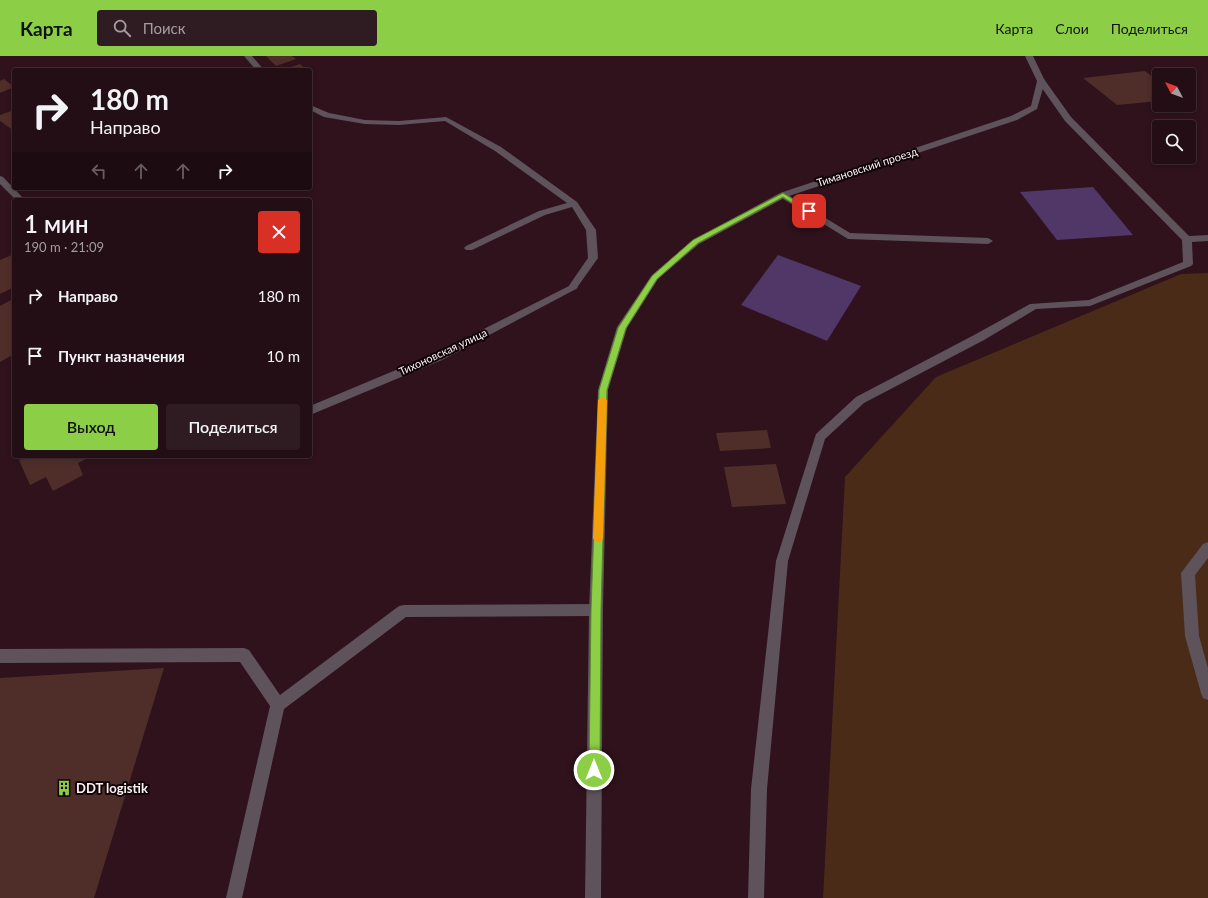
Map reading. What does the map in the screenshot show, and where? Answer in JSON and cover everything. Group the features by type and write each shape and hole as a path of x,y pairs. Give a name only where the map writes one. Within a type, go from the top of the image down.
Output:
{"street":[{"path":"248,56 258,68"},
{"path":"756,898 759,790 782,561 820,437 860,400 980,337 1034,306 1090,303 1188,264 1187,239 1068,119 1041,81 1029,56"},
{"name":"Тимановский проезд","path":"593,898 596,610 603,390 622,328 655,278 696,242 783,195 1014,118 1034,106 1041,81"},
{"path":"312,108 327,115 365,122 399,123 446,119 498,149 574,204"},
{"path":"0,179 19,198"},
{"path":"783,195 848,236 988,241"},
{"path":"469,248 542,213 574,204"},
{"name":"Тихоновская улица","path":"312,410 438,357 573,287 593,258 591,230 574,204"},
{"path":"1187,239 1208,238"},
{"path":"1208,548 1188,572 1192,636 1208,693"},
{"path":"234,898 278,705 404,611 596,610"},
{"path":"0,656 244,655 278,705"}],"shaded area":[{"path":"1093,187 1133,235 1057,240 1020,192"},
{"path":"778,255 861,286 827,341 741,305"},
{"path":"1208,273 1208,898 823,898 845,477 936,377 1181,274"}],"building":[{"path":"266,56 292,56 296,59 276,66"},
{"path":"300,64 305,68 288,68"},
{"path":"1145,71 1152,76 1152,102 1117,105 1083,78"},
{"path":"4,79 12,85 12,88 0,93 0,81"},
{"path":"12,111 12,130 0,121 0,115"},
{"path":"12,255 12,288 0,294 0,260"},
{"path":"11,300 12,301 12,355 0,362 0,306"},
{"path":"767,430 771,448 720,451 716,433"},
{"path":"23,458 88,458 78,463 83,475 53,491 46,477 30,485 19,460"},
{"path":"776,464 786,504 732,507 724,467"},
{"name":"DDT logistik","path":"164,668 94,898 0,898 0,678"}],"slow traffic":[{"path":"598,538 603,400"}],"place":[{"name":"DDT logistik","path":"64,788"}],"route":[{"path":"594,770 596,610 603,390 622,328 655,278 696,242 783,195 809,211"}]}
